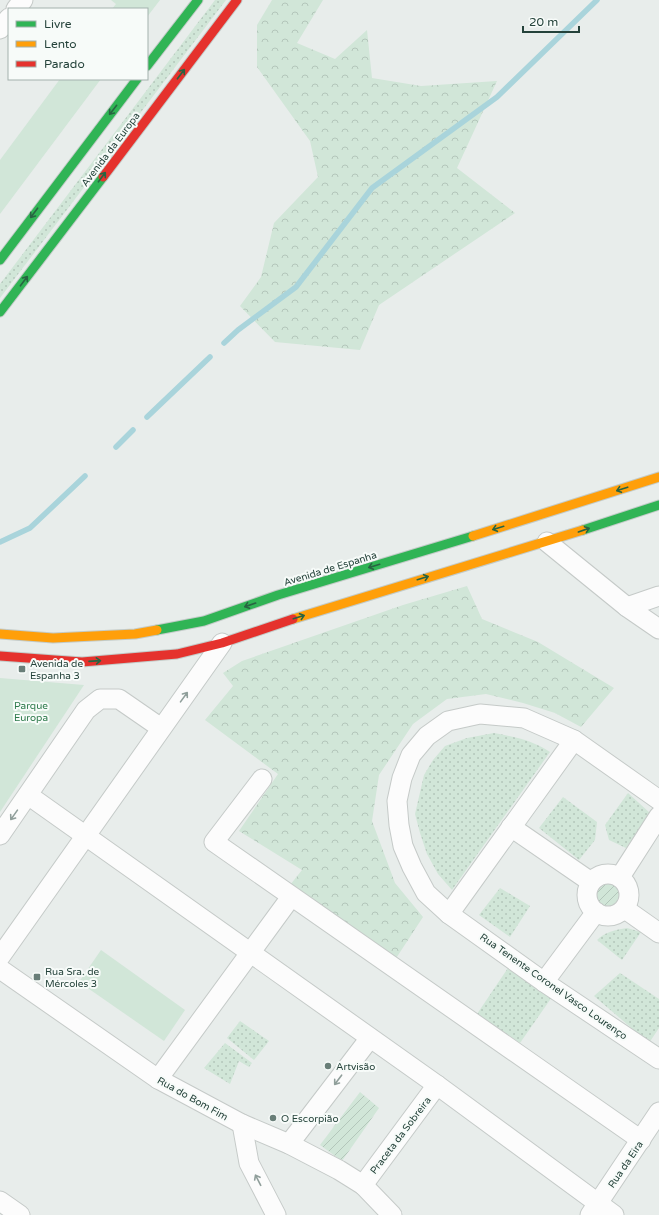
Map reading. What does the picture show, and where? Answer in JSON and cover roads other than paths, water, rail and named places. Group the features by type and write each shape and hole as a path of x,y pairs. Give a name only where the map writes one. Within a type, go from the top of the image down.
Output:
{"main road":[{"path":"148,65 198,0"},
{"name":"Avenida da Europa","path":"0,312 237,0"},
{"name":"Avenida da Europa","path":"0,260 136,80"},
{"name":"Avenida de Espanha","path":"0,634 53,638 134,634 204,621 278,595 659,477"},
{"path":"0,656 82,662 176,654 222,643 286,621 443,572 547,542 659,505"}],"street":[{"path":"17,8 23,0"},
{"path":"0,29 8,19"},
{"path":"547,542 627,607 659,629"},
{"path":"627,607 659,596"},
{"path":"0,958 222,643"},
{"path":"0,835 86,710 100,699 119,699 161,728"},
{"name":"Rua Tenente Coronel Vasco Lourenço","path":"659,800 574,740 524,718 480,714 448,721 426,736 411,755 402,778 397,801 398,825 403,846 426,893 449,914 544,982 659,1059"},
{"path":"449,914 574,740"},
{"path":"262,779 214,842 641,1140"},
{"path":"28,795 437,1085 594,1209 614,1215"},
{"path":"620,877 659,816"},
{"path":"511,827 591,882"},
{"path":"607,874 620,877 630,892 628,904 625,909 620,913 608,917 591,908 588,902 588,888 591,882 601,875 607,874"},
{"path":"158,1079 291,897"},
{"path":"625,909 659,933"},
{"path":"544,982 596,912"},
{"name":"Rua do Bom Fim","path":"0,969 158,1079 242,1124 289,1144 339,1170 363,1185 392,1215"},
{"path":"289,1144 370,1038"},
{"name":"Praceta da Sobreira","path":"363,1185 437,1085"},
{"name":"Rua da Eira","path":"594,1209 657,1119"},
{"path":"242,1124 250,1163 276,1215"},
{"path":"0,1201 20,1215"}],"waterway":[{"path":"224,343 238,330 296,287 372,188 497,97 597,0"},
{"path":"147,417 210,357"},
{"path":"116,447 133,430"},
{"path":"0,542 30,528 85,476"}],"place":[{"name":"Avenida de Espanha 3","path":"22,669"},
{"name":"Rua Sra. de Mércoles 3","path":"37,977"},
{"name":"Artvisão","path":"328,1066"},
{"name":"O Escorpião","path":"273,1118"}],"park label":[{"name":"Parque Europa","path":"31,710"}]}
